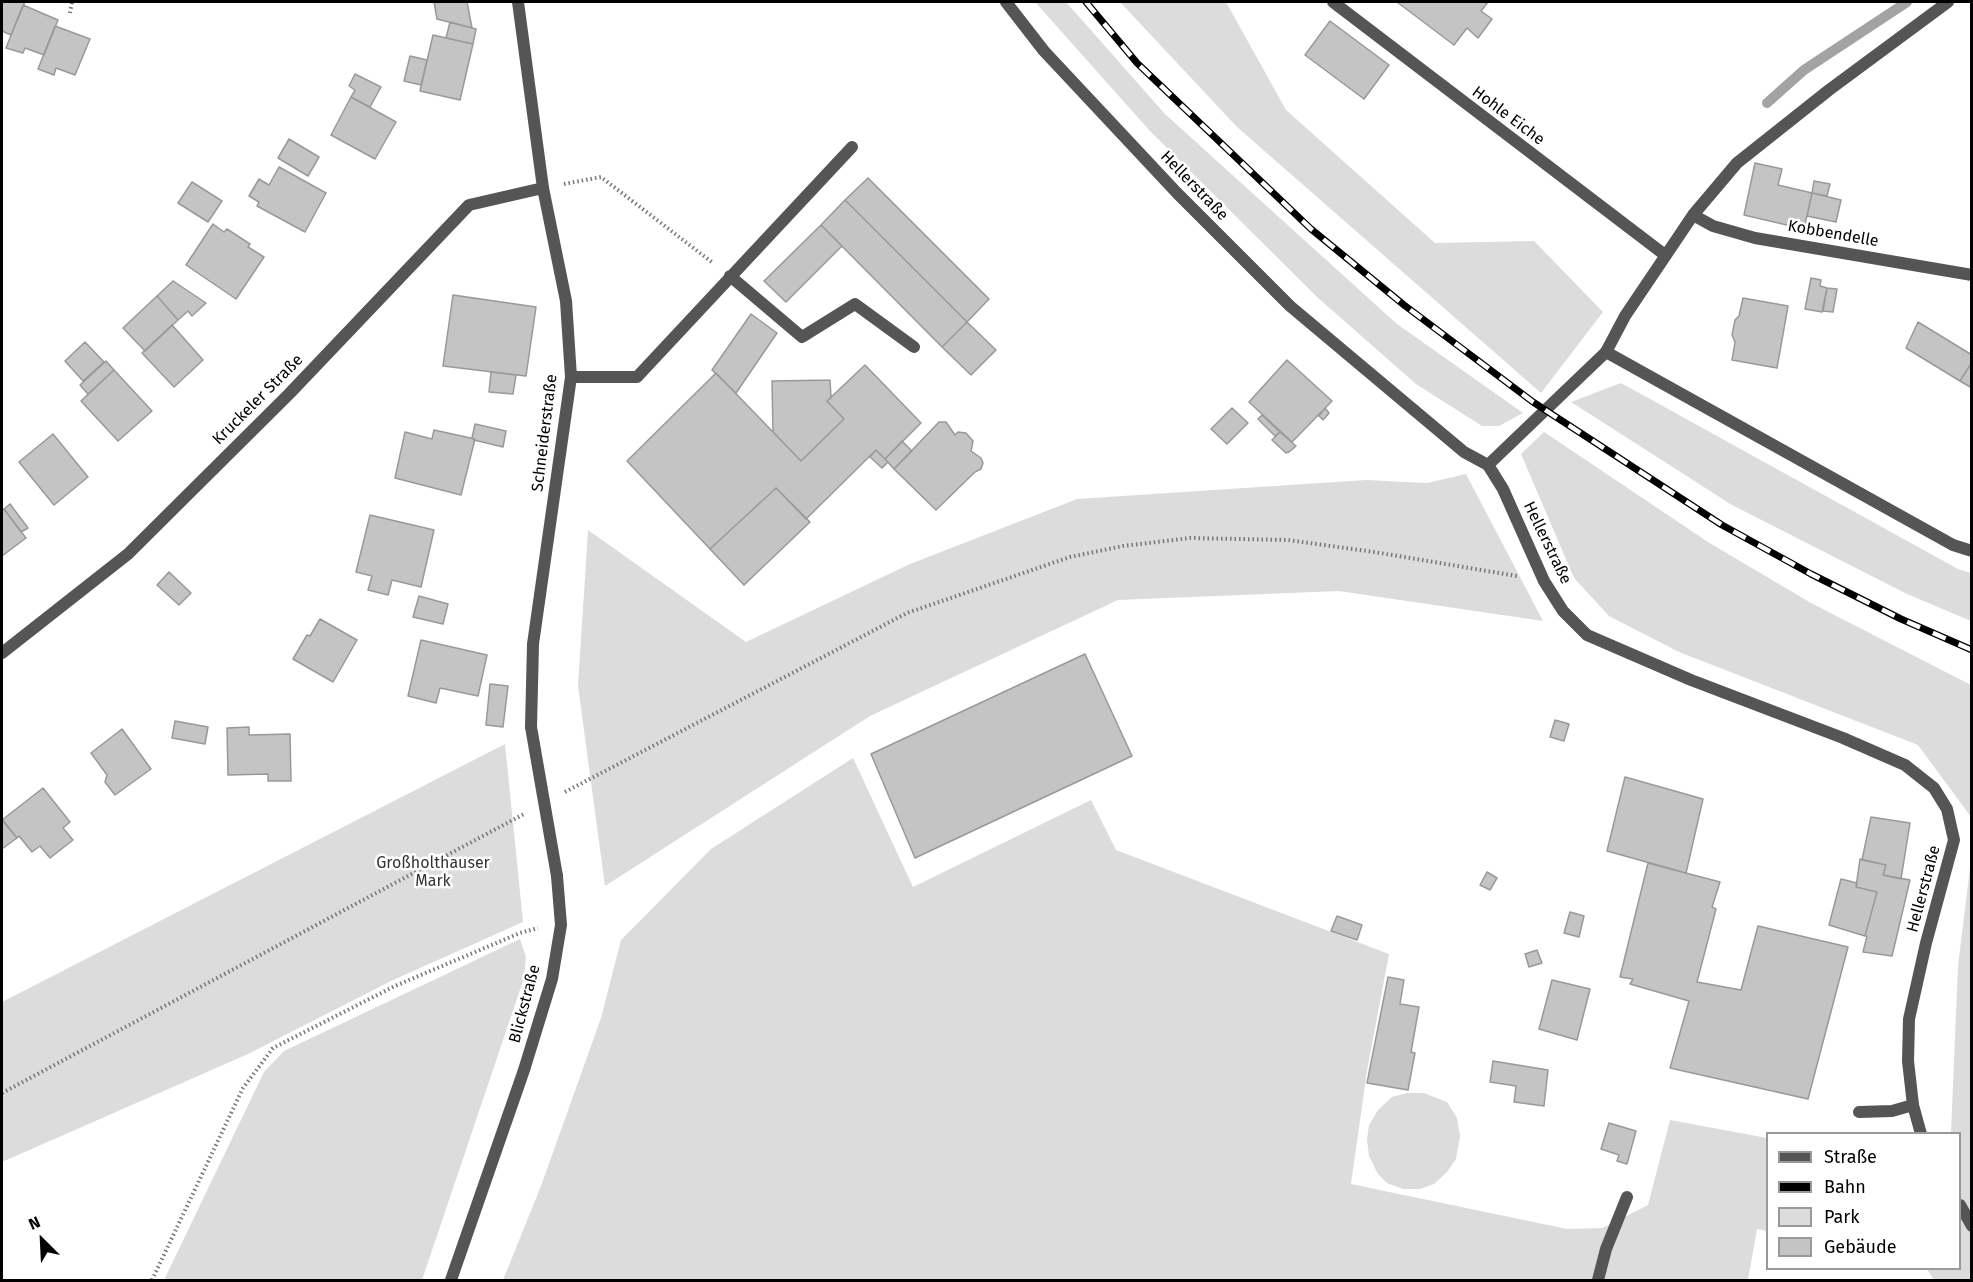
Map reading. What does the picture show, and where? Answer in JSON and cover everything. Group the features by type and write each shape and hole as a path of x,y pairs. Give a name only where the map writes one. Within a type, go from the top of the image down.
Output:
{"street":[{"name":"Schneiderstraße","path":"518,2 543,188 566,301 570,377 533,644 531,727"},
{"name":"Hellerstraße","path":"1006,2 1051,59 1177,192 1290,306 1464,452 1488,465 1503,489 1544,581 1563,611 1587,635 1691,680 1885,756 1905,765 1934,788 1947,809 1954,840 1926,943 1910,1018 1908,1061 1913,1105 1920,1132"},
{"name":"Hohle Eiche","path":"1332,2 1665,255"},
{"path":"1488,465 1606,352 1625,316 1693,214 1737,163 1829,90 1948,2"},
{"path":"570,377 637,377 852,147"},
{"name":"Kruckeler Straße","path":"2,653 128,554 288,394 470,205 543,188"},
{"name":"Kobbendelle","path":"1693,214 1713,226 1755,238 1971,275"},
{"path":"730,276 802,337 855,304 914,347"},
{"path":"1606,352 1953,545 1971,551"},
{"name":"Blickstraße","path":"451,1281 541,1016 552,979 561,925 557,876 531,727"},
{"path":"1859,1112 1892,1111 1913,1105"},
{"path":"1598,1281 1606,1249 1627,1197"},
{"path":"1961,1208 1971,1226"}],"path":[{"path":"70,13 72,2"},
{"path":"543,188 601,177 730,276"},
{"path":"1123,546 1190,538 1288,540 1544,581"},
{"path":"152,1281 243,1088 273,1048 395,986 520,933 561,925"}],"green space":[{"path":"1035,2 1066,2 1165,114 1397,324 1523,413 1499,426 1482,426 1416,384 1317,297 1150,131"},
{"path":"1120,2 1226,2 1286,110 1435,243 1534,241 1603,312 1541,393 1237,127"},
{"path":"1621,383 1958,569 1971,573 1971,621 1907,594 1732,505 1571,402"},
{"path":"1544,432 1708,542 1811,603 1971,685 1971,817 1918,745 1679,652 1609,616 1574,578 1521,454"},
{"path":"1466,474 1543,621 1339,591 1118,600 870,716 605,886 578,686 588,530 746,642 910,564 1077,499 1366,480 1427,483"},
{"name":"Großholthauser Mark","path":"505,744 523,922 391,981 248,1054 2,1162 2,1002"},
{"path":"853,758 913,887 1091,800 1116,850 1389,954 1367,1071 1351,1184 1567,1229 1603,1228 1648,1205 1670,1120 1766,1138 1766,1231 1757,1229 1748,1280 503,1280 541,1186 601,1018 621,940 711,849"},
{"path":"1971,860 1971,1280 1934,1280 1928,1270 1961,1270 1961,1132 1951,1132 1958,966"},
{"path":"520,939 526,957 524,978 422,1280 164,1280 264,1072 284,1051"},
{"path":"1407,1093 1424,1093 1447,1102 1457,1118 1460,1136 1456,1159 1447,1172 1434,1184 1420,1189 1403,1189 1387,1183 1378,1174 1369,1156 1367,1139 1369,1125 1378,1110 1392,1097"}],"building":[{"path":"2,2 25,2 11,35 2,31"},
{"path":"434,2 467,2 472,28 437,19"},
{"path":"1397,2 1488,2 1481,11 1492,19 1478,38 1467,28 1454,45"},
{"path":"23,5 58,20 44,55 25,48 23,53 6,48"},
{"path":"1330,21 1389,65 1364,99 1305,55"},
{"path":"450,22 476,29 473,44 446,38"},
{"path":"55,26 90,39 75,75 56,68 54,75 38,69"},
{"path":"433,35 473,44 460,100 420,91"},
{"path":"410,56 427,60 421,85 404,81"},
{"path":"355,74 381,87 370,107 351,97 355,90 349,86"},
{"path":"351,97 396,122 375,159 331,135"},
{"path":"289,139 319,157 308,176 278,158"},
{"path":"1755,163 1782,169 1778,185 1812,193 1804,229 1744,215"},
{"path":"279,167 326,193 305,232 257,206 259,202 249,196 259,179 269,185"},
{"path":"868,178 989,299 967,322 845,200"},
{"path":"1814,181 1830,184 1827,196 1812,193"},
{"path":"192,182 222,201 208,222 178,203"},
{"path":"1812,193 1841,200 1836,222 1807,216"},
{"path":"845,200 967,322 942,347 821,225"},
{"path":"213,224 224,232 227,229 250,244 248,247 264,257 236,299 186,265"},
{"path":"821,225 842,246 786,302 764,281"},
{"path":"1811,278 1821,280 1820,286 1827,288 1822,312 1805,309"},
{"path":"173,281 206,303 192,316 188,311 178,320 157,296"},
{"path":"1827,288 1837,289 1833,312 1823,311"},
{"path":"453,295 536,307 526,376 443,366"},
{"path":"157,296 178,320 145,351 123,328"},
{"path":"1743,298 1788,306 1777,368 1732,360 1735,342 1732,335"},
{"path":"751,314 777,333 736,393 712,370"},
{"path":"967,322 996,350 971,375 942,347"},
{"path":"1918,322 1972,355 1972,362 1960,381 1906,348"},
{"path":"172,325 203,360 174,387 142,353"},
{"path":"85,342 104,362 83,381 65,361"},
{"path":"1287,360 1332,401 1292,442 1249,402"},
{"path":"106,361 114,370 88,394 80,385"},
{"path":"1972,362 1972,388 1960,381"},
{"path":"865,365 921,423 885,459 876,450 806,519 776,488 710,549 627,461 716,373 801,461 844,419 827,401"},
{"path":"114,370 152,411 118,441 81,401"},
{"path":"491,372 516,375 513,394 489,392"},
{"path":"830,380 831,398 827,401 844,419 801,461 773,432 772,381"},
{"path":"1232,408 1248,423 1227,444 1211,429"},
{"path":"1325,408 1329,413 1323,420 1319,416"},
{"path":"1262,415 1280,432 1275,436 1258,419"},
{"path":"939,422 946,422 955,435 958,432 966,433 973,441 971,451 981,458 983,463 981,469 975,472 936,510 894,469"},
{"path":"475,424 506,431 503,447 474,440 472,438"},
{"path":"434,430 475,439 461,495 395,478 405,432 432,439"},
{"path":"1280,432 1296,446 1289,452 1286,453 1272,440"},
{"path":"53,434 88,477 54,505 19,462"},
{"path":"902,441 912,451 894,469 885,459"},
{"path":"876,450 888,462 882,468 870,457"},
{"path":"776,488 810,522 744,585 710,549"},
{"path":"10,504 28,528 21,532 4,509"},
{"path":"4,509 26,538 2,556 2,510"},
{"path":"370,515 434,530 421,587 392,580 388,595 368,590 372,576 356,572"},
{"path":"169,572 191,593 179,605 157,585"},
{"path":"419,596 448,604 443,624 413,617"},
{"path":"320,619 357,640 333,682 293,659 307,635 310,636"},
{"path":"421,640 487,655 478,696 440,688 436,703 408,696"},
{"path":"1085,654 1132,756 915,858 871,754"},
{"path":"490,684 508,686 503,727 486,725"},
{"path":"1555,720 1569,724 1564,741 1550,737"},
{"path":"175,721 208,727 205,744 172,738"},
{"path":"249,727 249,735 290,734 291,781 268,781 268,774 228,775 227,728"},
{"path":"122,729 151,769 115,795 105,782 107,775 91,753"},
{"path":"1625,777 1703,799 1686,873 1607,851"},
{"path":"43,788 70,822 63,828 73,840 50,858 40,846 32,852 2,820"},
{"path":"1871,817 1910,823 1901,879 1883,875 1886,865 1862,860"},
{"path":"2,819 17,838 2,849"},
{"path":"1860,859 1886,865 1883,875 1910,880 1892,956 1863,952 1877,892 1856,887"},
{"path":"1648,863 1720,882 1712,907 1716,909 1697,982 1741,990 1758,926 1848,947 1808,1099 1670,1068 1689,1001 1630,984 1633,979 1620,977"},
{"path":"1487,872 1497,878 1490,890 1480,885"},
{"path":"1841,879 1857,883 1856,887 1877,892 1865,936 1829,925"},
{"path":"1570,912 1584,916 1579,937 1564,933"},
{"path":"1337,916 1362,925 1357,940 1331,931"},
{"path":"1537,950 1542,963 1529,967 1525,954"},
{"path":"1388,977 1404,980 1400,1004 1419,1007 1411,1052 1415,1053 1408,1090 1367,1083"},
{"path":"1552,980 1590,989 1577,1040 1539,1029"},
{"path":"1493,1061 1548,1070 1544,1106 1514,1102 1516,1086 1490,1082"},
{"path":"1609,1123 1636,1131 1627,1164 1617,1161 1619,1155 1601,1149"}],"waterway":[{"path":"1767,103 1804,70 1907,2"}],"railway":[{"path":"1086,2 1137,63 1311,229 1404,305 1533,402 1722,525 1811,574 1901,619 1972,650"}]}
